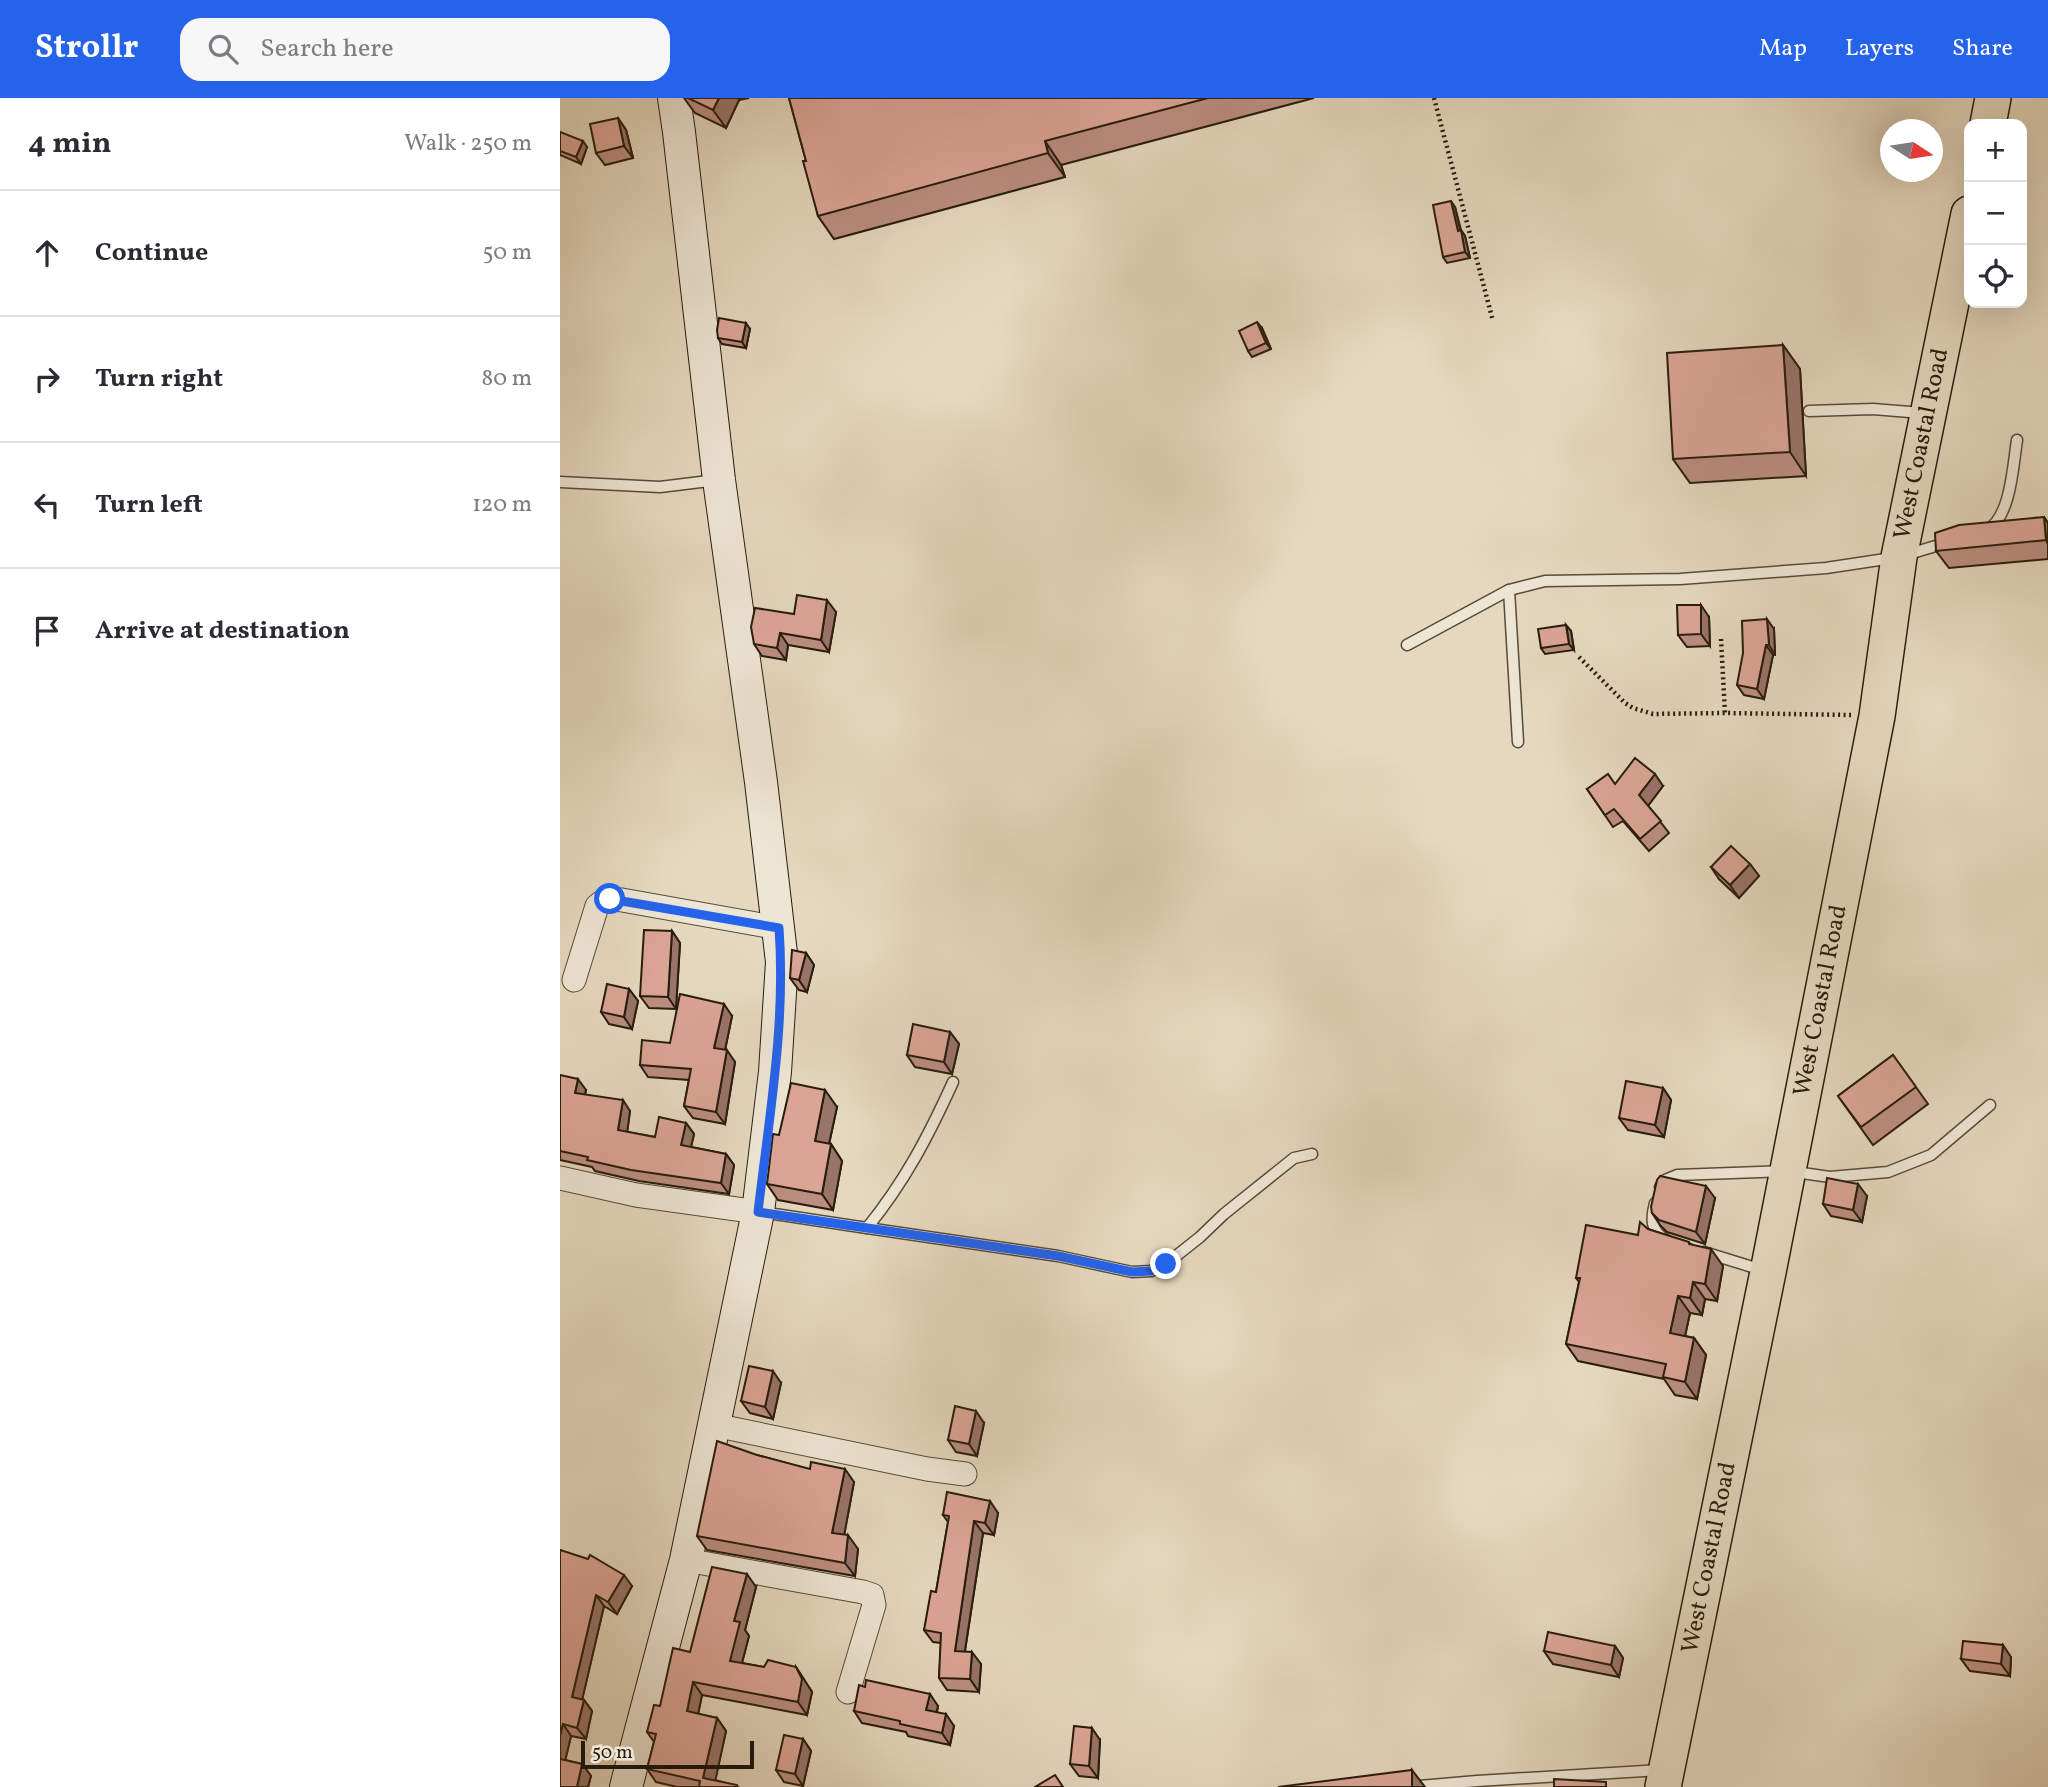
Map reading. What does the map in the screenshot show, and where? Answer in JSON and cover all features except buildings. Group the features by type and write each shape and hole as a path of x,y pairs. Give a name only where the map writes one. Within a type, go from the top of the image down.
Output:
{"main road":[{"path":"1989,119 1993,98"},
{"name":"West Coastal Road","path":"1665,1778 1877,716 1899,557 1964,238"}],"street":[{"path":"626,1787 686,1560 758,1212 775,1072 782,962 719,480 674,98"},
{"path":"574,980 597,906 602,901 622,900 779,928"},
{"path":"560,1178 636,1195 758,1212"},
{"path":"713,1425 927,1469 964,1474"},
{"path":"686,1560 872,1595 874,1605 848,1692"}],"lane":[{"path":"1808,411 1873,409 1928,413"},
{"path":"1974,534 1991,529 2001,517 2017,440"},
{"path":"560,482 660,487 719,480"},
{"path":"1407,645 1509,590 1545,581 1680,579 1826,568 1899,557 1962,538"},
{"path":"1509,590 1518,741"},
{"path":"867,1228 890,1201 907,1174 928,1137 953,1082"},
{"path":"1676,1243 1663,1239 1653,1229 1651,1219 1658,1189 1665,1180 1677,1175 1788,1171 1830,1177 1888,1172 1931,1155 1990,1105"},
{"path":"758,1212 1058,1256 1132,1272 1151,1271 1175,1257 1294,1158 1312,1154"},
{"path":"1689,1247 1768,1272"},
{"path":"1408,1787 1476,1781 1665,1778"}],"path":[{"path":"1434,98 1493,321"},
{"path":"1721,639 1725,713"},
{"path":"1579,657 1625,703 1653,714 1877,716"}],"route":[{"path":"610,899 779,928 782,962 775,1072 758,1212 1058,1256 1132,1272 1151,1271 1166,1264"}]}
